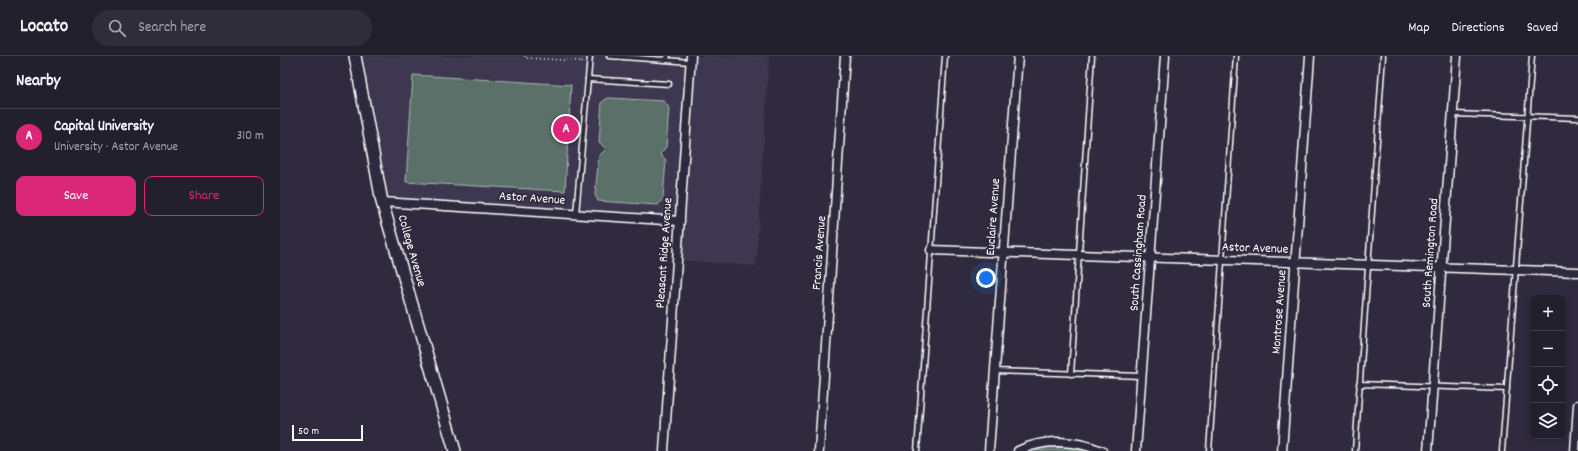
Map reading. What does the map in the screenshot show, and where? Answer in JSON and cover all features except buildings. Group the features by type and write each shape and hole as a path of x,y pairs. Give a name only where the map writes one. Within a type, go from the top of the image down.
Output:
{"main road":[{"name":"College Avenue","path":"355,56 382,202 455,451"}],"street":[{"name":"Francis Avenue","path":"819,451 845,56"},
{"name":"Euclaire Avenue","path":"990,451 1018,56"},
{"name":"South Cassingham Road","path":"1136,451 1165,56"},
{"name":"Montrose Avenue","path":"1282,451 1310,56"},
{"name":"South Remington Road","path":"1428,451 1457,56"},
{"name":"Pleasant Ridge Avenue","path":"664,451 691,59"},
{"name":"Astor Avenue","path":"382,202 680,221"},
{"name":"Astor Avenue","path":"931,250 1578,272"},
{"path":"1575,451 1578,405"},
{"path":"1018,451 1036,444 1063,442 1089,446 1102,451"}],"lane":[{"path":"576,214 590,56"},
{"path":"609,56 665,60 691,59"},
{"path":"665,60 668,56"},
{"path":"917,451 944,56"},
{"path":"1071,374 1092,56"},
{"path":"1209,451 1236,56"},
{"path":"1354,451 1383,56"},
{"path":"1502,451 1532,56"},
{"path":"588,79 669,84"},
{"path":"1453,114 1578,118"},
{"path":"995,371 1142,376"},
{"path":"1359,384 1507,389"}],"path":[{"path":"525,56 525,58 582,61"}],"shaded area":[{"path":"355,56 769,56 756,266 677,260 680,221 382,202"}],"green space":[{"path":"413,75 571,85 565,191 406,182"},
{"path":"608,98 664,101 669,108 666,147 660,154 666,160 663,198 658,205 598,201 595,195 599,156 606,149 599,142 602,102"},
{"path":"1050,447 1076,448 1088,451 1032,451"}],"place":[{"name":"Capital University","path":"566,129"}]}
